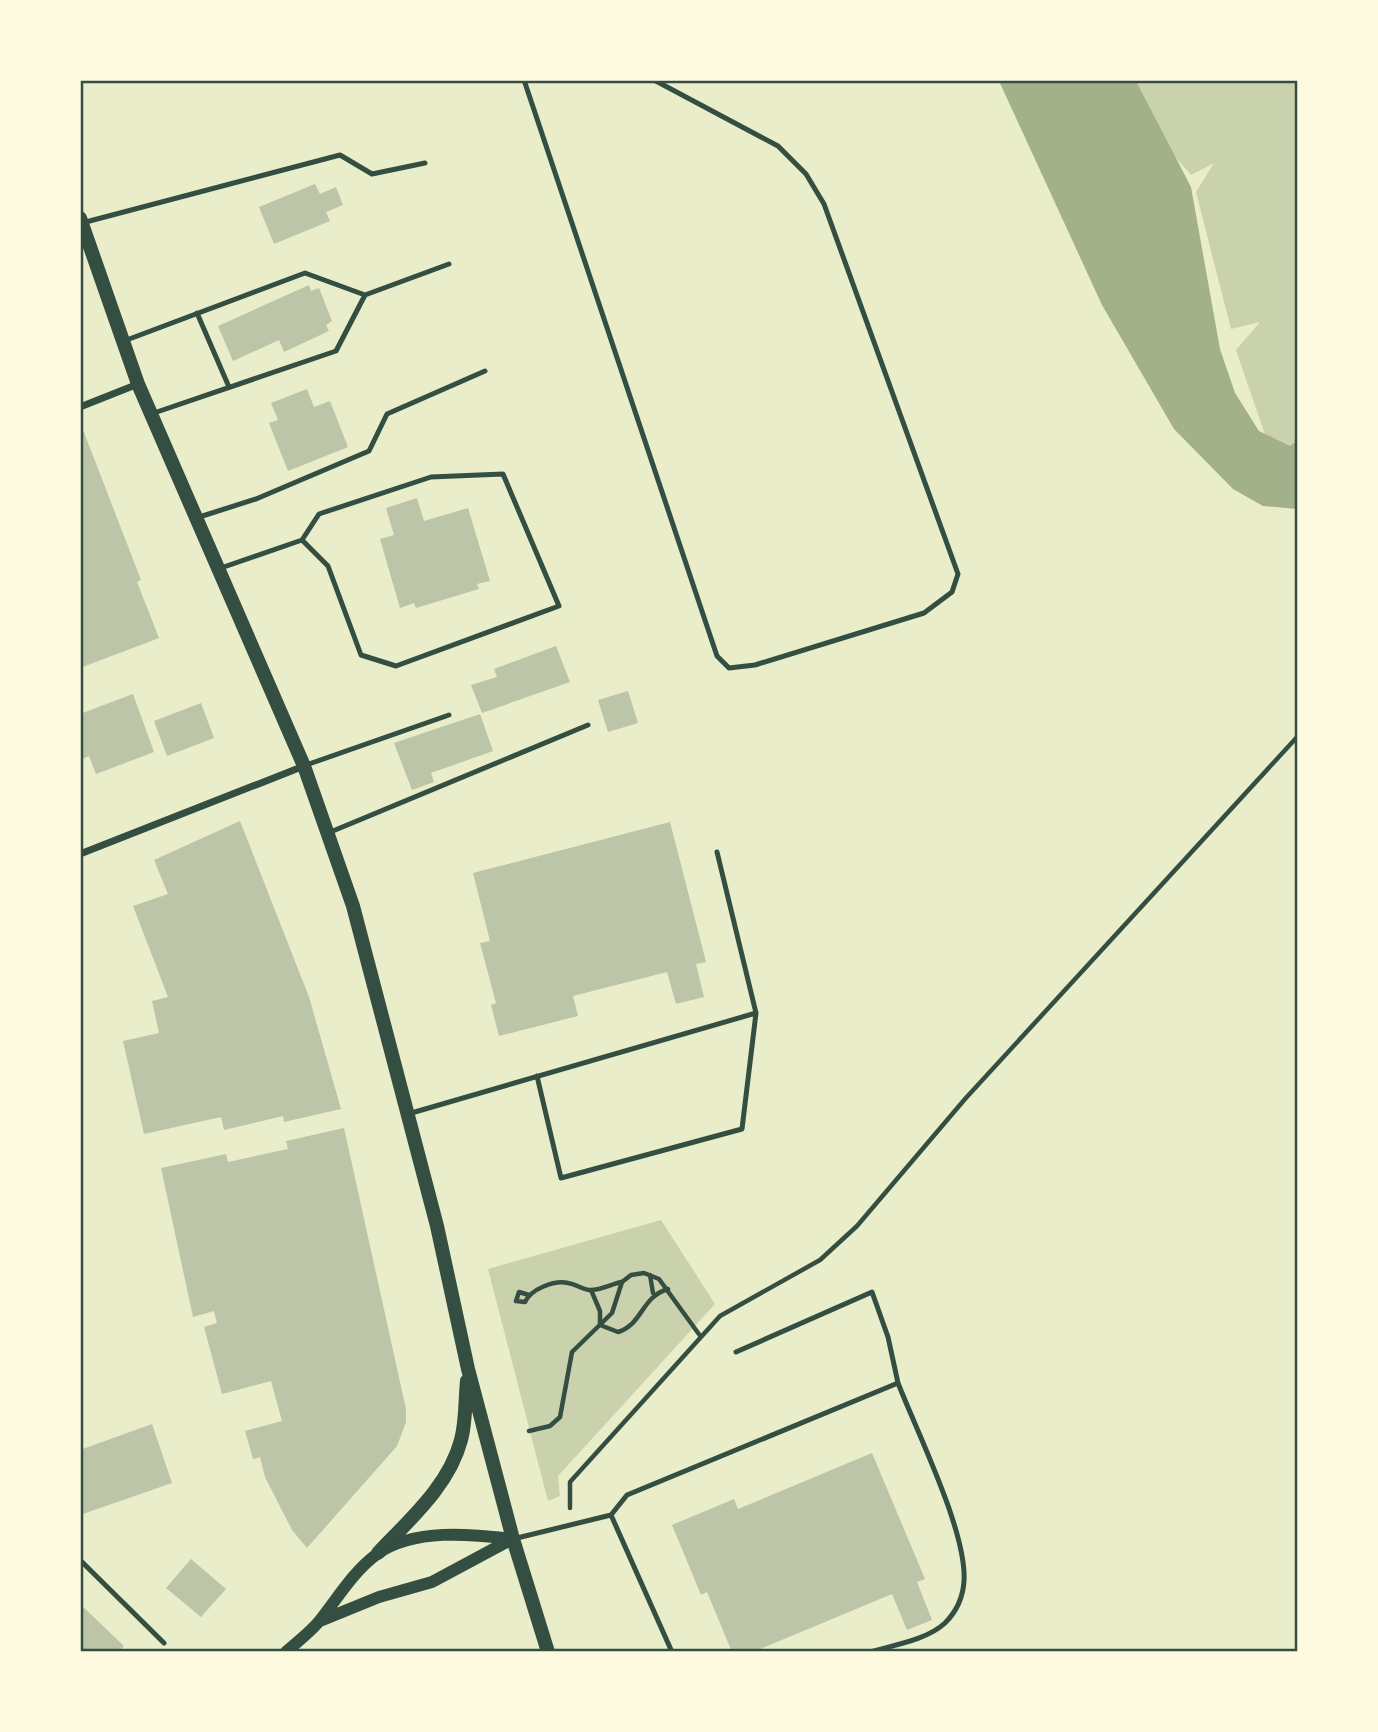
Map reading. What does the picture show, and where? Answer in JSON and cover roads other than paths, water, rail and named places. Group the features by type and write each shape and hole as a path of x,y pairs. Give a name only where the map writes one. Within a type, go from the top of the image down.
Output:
{"main road":[{"path":"81,220 138,384 304,766 353,906 437,1226 468,1369 513,1539 548,1651"},
{"path":"378,1553 430,1497 450,1468 461,1440 468,1369"}],"street":[{"path":"80,407 138,384"},
{"path":"80,855 304,766"},
{"path":"286,1651 320,1621 344,1586 378,1553 416,1539 457,1533 513,1539"},
{"path":"320,1621 379,1597 432,1582 513,1539"}],"lane":[{"path":"524,80 717,656 729,668 755,665 925,613 953,592 957,574 824,204 806,174 778,146 654,80"},
{"path":"81,220 340,155 372,174 425,163"},
{"path":"124,341 305,272 365,295 449,264"},
{"path":"151,414 336,351 365,295"},
{"path":"197,313 229,387"},
{"path":"195,518 256,499 369,451 387,414 485,371"},
{"path":"218,569 302,540 319,514 431,477 503,474 559,606 396,666 361,655 328,566 302,540"},
{"path":"304,766 449,715"},
{"path":"328,833 588,725"},
{"path":"537,1076 561,1178 742,1129 756,1013 717,852"},
{"path":"408,1114 756,1013"},
{"path":"736,1352 872,1292 888,1337 898,1383 959,1538 964,1580 960,1604 943,1625 924,1635 870,1651"},
{"path":"513,1539 611,1515 627,1495 898,1383"},
{"path":"611,1515 672,1651"},
{"path":"80,1560 164,1643"}]}
